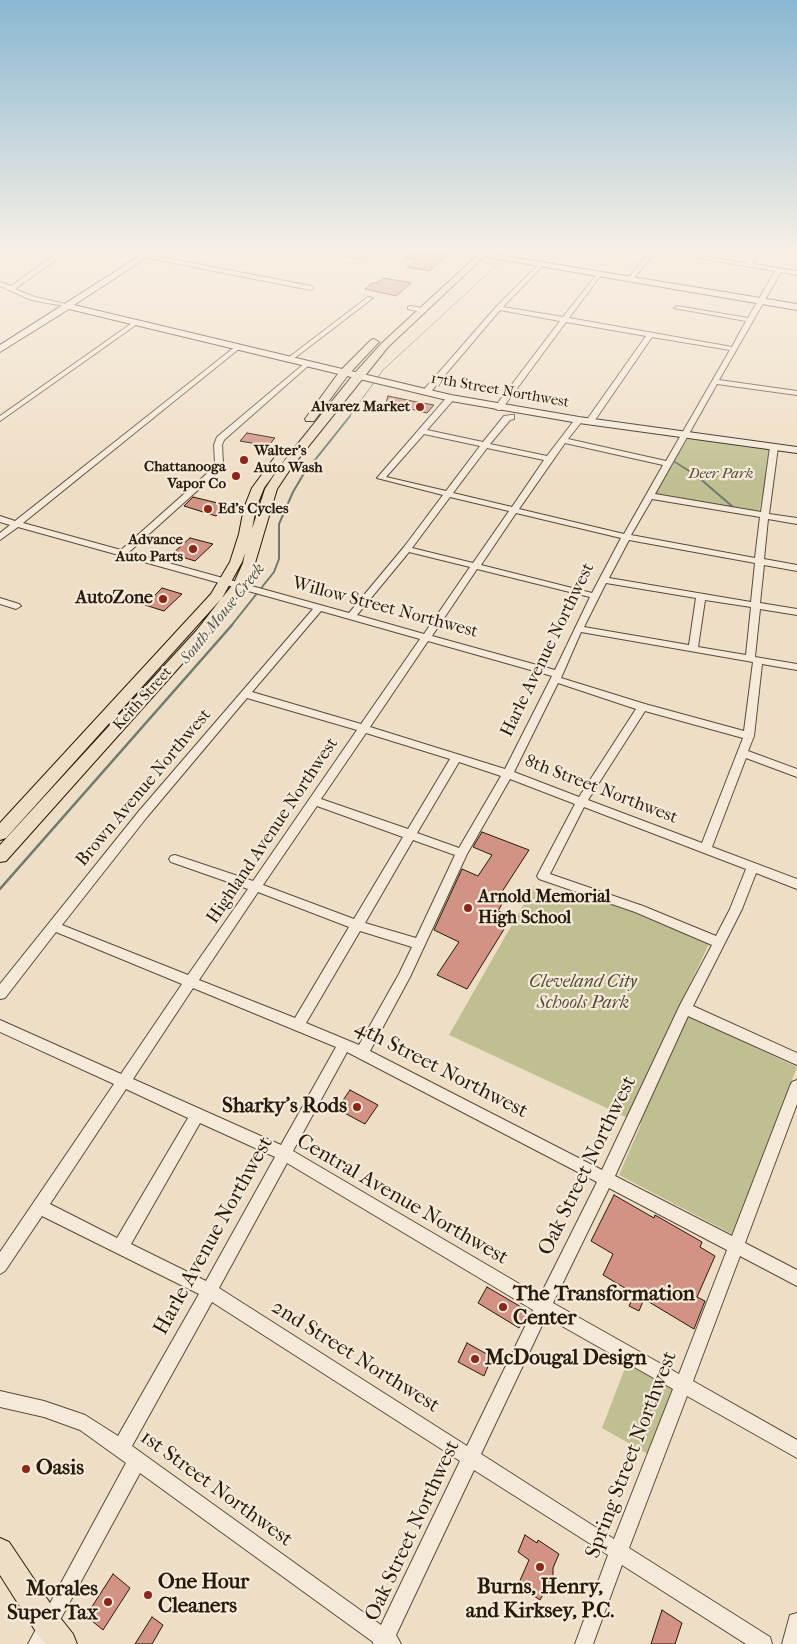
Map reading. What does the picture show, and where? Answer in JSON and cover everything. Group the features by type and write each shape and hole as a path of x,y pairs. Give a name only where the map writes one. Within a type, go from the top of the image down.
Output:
{"main road":[{"name":"Keith Street","path":"0,834 85,753 202,633 240,584 250,563 257,531 280,464 344,372 388,329"},
{"name":"Keith Street","path":"0,856 217,596 236,562 245,534 250,508 258,488 362,377 386,344 403,329"},
{"path":"367,349 386,344"},
{"path":"0,1551 49,1638"}],"street":[{"path":"0,348 31,329"},
{"path":"0,419 128,329"},
{"name":"17th Street Northwest","path":"164,329 425,393 498,408 797,450"},
{"path":"290,359 330,329"},
{"path":"425,393 480,329"},
{"path":"498,408 559,329"},
{"path":"618,329 734,349"},
{"name":"Harle Avenue Northwest","path":"362,1053 404,977 462,853 508,774 557,676 578,629 626,536 745,329"},
{"name":"Highland Avenue Northwest","path":"0,1266 191,981 549,459 563,440 584,421 650,334"},
{"path":"0,537 238,347"},
{"path":"123,553 215,470 219,463 218,445 220,439 307,364"},
{"path":"715,382 797,393"},
{"path":"451,398 381,478 626,536 797,568"},
{"path":"352,616 407,549 485,445 507,418 511,417"},
{"path":"423,431 549,459"},
{"path":"563,440 668,464"},
{"path":"705,849 749,736 755,606 760,561 758,556 774,447"},
{"path":"650,496 797,521"},
{"name":"Willow Street Northwest","path":"0,519 427,636 557,676 642,707 749,736"},
{"path":"407,549 595,596"},
{"path":"603,580 797,612"},
{"path":"693,649 701,596"},
{"path":"0,601 16,606"},
{"name":"Brown Avenue Northwest","path":"0,994 142,814 319,607"},
{"path":"578,629 797,667"},
{"name":"8th Street Northwest","path":"246,694 508,774 797,884"},
{"path":"642,707 582,801 543,876 639,909 718,942"},
{"path":"742,754 797,773"},
{"path":"298,1024 456,758"},
{"path":"316,801 462,853"},
{"path":"175,859 257,887 356,925 418,944"},
{"name":"Oak Street Northwest","path":"386,1642 471,1456 606,1180 685,1009 736,909 753,867"},
{"name":"4th Street Northwest","path":"53,926 344,1044 797,1278"},
{"path":"685,1009 797,1059"},
{"name":"Central Avenue Northwest","path":"0,1026 284,1154 544,1307 797,1449"},
{"name":"Harle Avenue Northwest","path":"121,1448 344,1044"},
{"name":"Spring Street Northwest","path":"584,1644 797,1086"},
{"path":"121,1246 197,1116"},
{"name":"2nd Street Northwest","path":"40,1207 209,1291 471,1456 763,1644"},
{"name":"1st Street Northwest","path":"0,1399 85,1423 386,1642"},
{"path":"49,1638 137,1460"},
{"path":"791,1644 797,1622"}],"green space":[{"name":"Deer Park","path":"688,438 770,449 771,452 759,512 657,495 656,492"},
{"name":"Cleveland City Schools Park","path":"534,886 561,897 603,901 709,944 677,1011 797,1067 732,1234 619,1175 641,1124 449,1035"},
{"path":"630,1355 683,1383 655,1458 602,1428"}],"building":[{"path":"388,396 434,405 427,413 386,403"},
{"path":"247,433 275,438 268,446 240,441"},
{"name":"Ed's Cycles","path":"193,497 226,505 216,516 184,506"},
{"name":"Advance Auto Parts","path":"190,538 213,544 195,561 172,554"},
{"name":"AutoZone","path":"162,588 182,594 164,611 145,605"},
{"name":"Arnold Memorial High School","path":"482,832 529,850 496,901 502,904 498,911 504,913 498,922 506,926 467,989 437,975 459,942 434,930 462,869 478,876 492,855 473,847"},
{"name":"Sharky's Rods","path":"350,1090 378,1105 365,1124 337,1109"},
{"path":"614,1195 654,1218 655,1215 702,1242 700,1247 715,1256 697,1297 705,1301 694,1329 644,1299 639,1311 629,1306 635,1294 603,1275 613,1254 591,1241"},
{"name":"The Transformation Center","path":"487,1287 528,1311 519,1328 478,1303"},
{"name":"McDougal Design","path":"467,1343 492,1357 484,1376 458,1362"},
{"name":"Burns, Henry, and Kirksey, P.C.","path":"525,1535 537,1543 538,1540 559,1554 553,1568 553,1575 540,1600 518,1585 529,1560 518,1552"},
{"name":"Morales Super Tax","path":"113,1574 130,1588 103,1630 86,1616"},
{"path":"662,1610 682,1623 675,1644 651,1644"},
{"path":"152,1617 163,1625 152,1644 135,1644"}],"waterway":[{"name":"South Mouse Creek","path":"349,417 383,370 428,329"},
{"name":"South Mouse Creek","path":"231,626 274,572 279,559 279,524 293,492 303,475 350,416"},
{"path":"675,462 697,476 733,507"},
{"name":"South Mouse Creek","path":"0,889 232,625"}],"place":[{"name":"Alvarez Market","path":"420,407"},
{"name":"Walter's Auto Wash","path":"244,460"},
{"name":"Chattanooga Vapor Co","path":"236,476"},
{"name":"Ed's Cycles","path":"208,509"},
{"name":"Advance Auto Parts","path":"193,549"},
{"name":"AutoZone","path":"163,599"},
{"name":"Arnold Memorial High School","path":"468,908"},
{"name":"Sharky's Rods","path":"357,1107"},
{"name":"The Transformation Center","path":"503,1307"},
{"name":"McDougal Design","path":"475,1359"},
{"name":"Oasis","path":"26,1469"},
{"name":"Burns, Henry, and Kirksey, P.C.","path":"540,1567"},
{"name":"One Hour Cleaners","path":"148,1595"},
{"name":"Morales Super Tax","path":"108,1602"}]}
